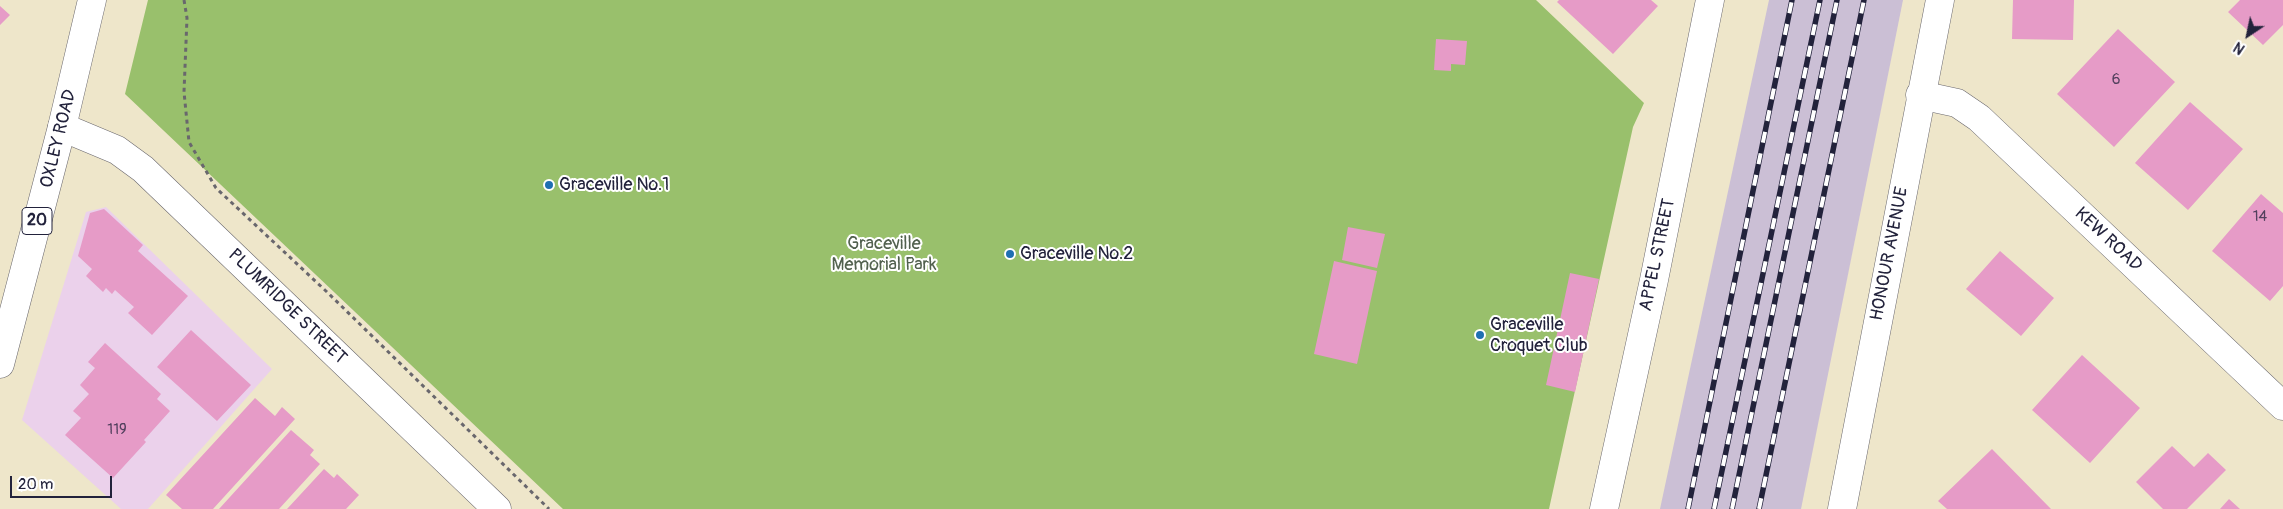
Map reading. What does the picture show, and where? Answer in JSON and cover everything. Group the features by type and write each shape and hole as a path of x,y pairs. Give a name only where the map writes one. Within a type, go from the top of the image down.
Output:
{"street":[{"name":"OXLEY ROAD","path":"0,364 6,313 62,127 92,0"},
{"name":"APPEL STREET","path":"1604,509 1654,280 1710,0"},
{"name":"HONOUR AVENUE","path":"1842,509 1920,95 1940,0"},
{"name":"KEW ROAD","path":"1920,95 1956,103 1975,114 2283,406"},
{"name":"PLUMRIDGE STREET","path":"62,127 117,150 143,169 497,509"}],"path":[{"path":"184,0 187,18 184,92 189,142 216,188 327,292 549,509"}],"shaded area":[{"path":"1769,0 1903,0 1801,509 1660,509"},
{"path":"106,207 272,369 148,509 121,509 22,420 86,212"}],"green space":[{"name":"Graceville Memorial Park","path":"148,0 1536,0 1644,103 1633,127 1549,509 563,509 125,94"}],"building":[{"path":"1559,0 1651,0 1658,6 1613,54 1557,2"},
{"path":"2013,0 2074,0 2073,40 2012,39"},
{"path":"2240,0 2283,0 2283,25 2263,45 2228,12"},
{"path":"0,6 10,15 0,25"},
{"path":"2118,29 2175,82 2114,147 2057,94"},
{"path":"1436,39 1467,41 1465,65 1451,64 1451,71 1434,70"},
{"path":"2190,102 2243,149 2188,210 2135,163"},
{"path":"2261,194 2283,213 2283,286 2270,301 2212,251"},
{"path":"104,209 143,245 138,251 188,296 152,335 128,313 134,307 115,290 112,294 106,288 103,292 86,276 92,269 78,256 90,213"},
{"path":"1348,227 1385,234 1377,268 1342,260"},
{"path":"2000,251 2054,298 2021,336 1966,289"},
{"path":"1334,261 1377,271 1357,364 1314,354"},
{"name":"Graceville Croquet Club","path":"1570,273 1599,279 1575,392 1546,385"},
{"path":"191,330 251,385 217,421 157,367"},
{"path":"105,343 161,394 157,399 170,411 144,440 146,442 113,478 65,435 81,418 73,411 89,394 80,385 95,368 88,362"},
{"path":"2082,355 2140,408 2090,463 2032,410"},
{"path":"255,398 275,416 282,407 295,419 213,509 182,509 166,495"},
{"path":"291,430 314,450 310,455 320,464 279,509 219,509"},
{"path":"2172,446 2194,467 2208,453 2226,470 2187,509 2163,509 2136,482"},
{"path":"1992,449 2051,509 1947,509 1938,501"},
{"path":"324,469 334,478 337,474 359,495 346,509 287,509"},
{"path":"2229,499 2240,509 2220,509"}],"railway":[{"path":"1688,509 1792,0"},
{"path":"1714,509 1820,0"},
{"path":"1732,509 1837,0"},
{"path":"1759,509 1864,0"}],"place":[{"name":"Graceville No.1","path":"549,185"},
{"name":"Graceville No.2","path":"1010,254"},
{"name":"Graceville Croquet Club","path":"1480,335"}]}
